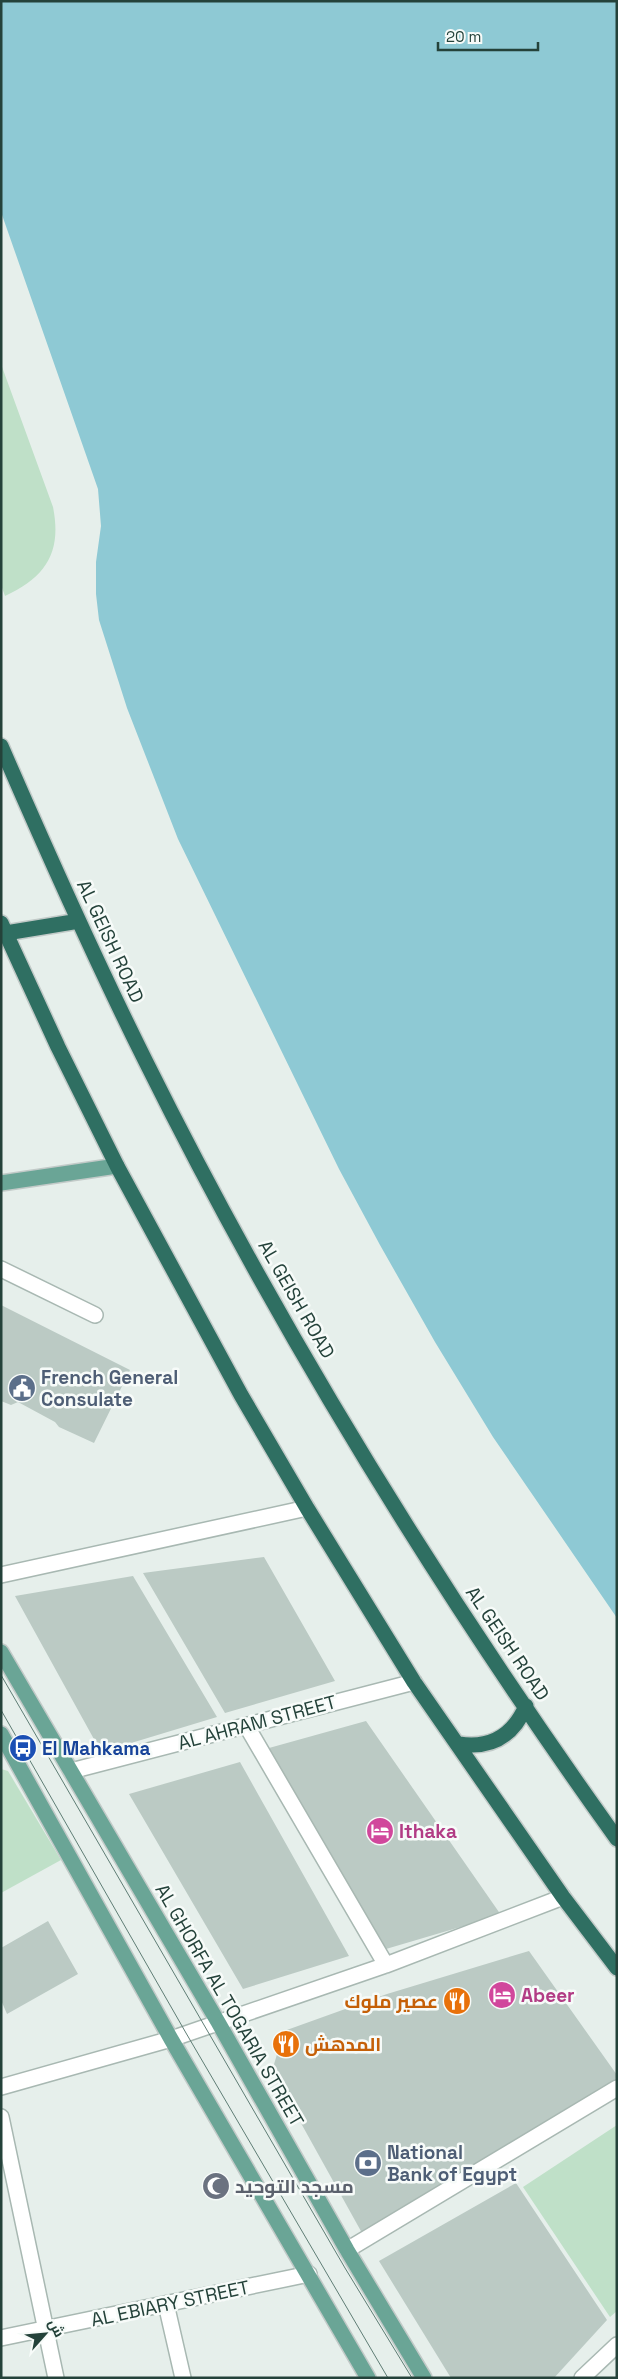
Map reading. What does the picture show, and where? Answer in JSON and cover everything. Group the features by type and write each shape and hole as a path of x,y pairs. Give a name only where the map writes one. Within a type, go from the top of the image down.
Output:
{"highway":[{"name":"AL GEISH ROAD","path":"1,746 80,922 146,1062 218,1200 294,1336 373,1470 526,1706 617,1839"},
{"path":"80,922 3,930 117,1166 241,1395 307,1508 414,1682 459,1744 563,1897 617,1968"},
{"path":"459,1744 473,1746 487,1744 500,1739 511,1731 520,1720 526,1706"}],"main road":[{"path":"1,1183 117,1166"},
{"name":"AL GHORFA AL TOGARIA STREET","path":"1,1652 218,2022 347,2250 424,2378"},
{"path":"1,1734 17,1759 171,2038 368,2378"}],"street":[{"path":"1,1269 95,1316"},
{"path":"1,1575 307,1508"},
{"name":"AL AHRAM STREET","path":"72,1771 414,1682"},
{"path":"246,1725 386,1965"},
{"path":"1,1752 17,1759"},
{"path":"1,2087 171,2038 386,1965 563,1897"},
{"path":"347,2250 617,2088"},
{"path":"1,2117 56,2378"},
{"name":"AL EBIARY STREET","path":"1,2338 308,2274"},
{"path":"166,2304 183,2378"},
{"path":"582,2378 617,2345"}],"green space":[{"path":"1,364 53,507 55,523 53,550 48,561 31,580 5,596 1,585"},
{"path":"1,1769 8,1771 61,1860 1,1893"},
{"path":"617,2125 617,2311 610,2317 523,2187"}],"water":[{"path":"1,1 617,1 617,1618 493,1437 435,1342 339,1169 178,839 127,708 99,620 96,594 96,562 101,526 98,489 1,212"}],"building":[{"path":"1,1305 130,1370 94,1443 59,1427 55,1422 18,1402 11,1405 1,1401"},
{"path":"264,1557 335,1681 225,1713 143,1573"},
{"path":"133,1576 217,1717 108,1750 95,1741 15,1596"},
{"name":"Ithaka","path":"366,1721 501,1915 386,1949 269,1748"},
{"path":"240,1762 349,1956 243,1989 129,1794"},
{"path":"48,1921 78,1974 7,2014 1,2000 1,1948"},
{"path":"529,1951 617,2075 617,2078 476,2167 362,2233 272,2071 284,2031 387,1994"},
{"path":"516,2183 607,2320 554,2378 451,2378 379,2261"}],"tram line":[{"path":"1,1675 345,2268 412,2378"},
{"path":"1,1710 186,2033 388,2378"}],"place":[{"name":"French General Consulate","path":"22,1388"},
{"name":"El Mahkama","path":"23,1748"},
{"name":"Ithaka","path":"380,1831"},
{"name":"Abeer","path":"502,1995"},
{"name":"عصير ملوك","path":"457,2001"},
{"name":"المدهش","path":"286,2044"},
{"name":"National Bank of Egypt","path":"368,2163"},
{"name":"مسجد التوحيد","path":"216,2186"}]}
